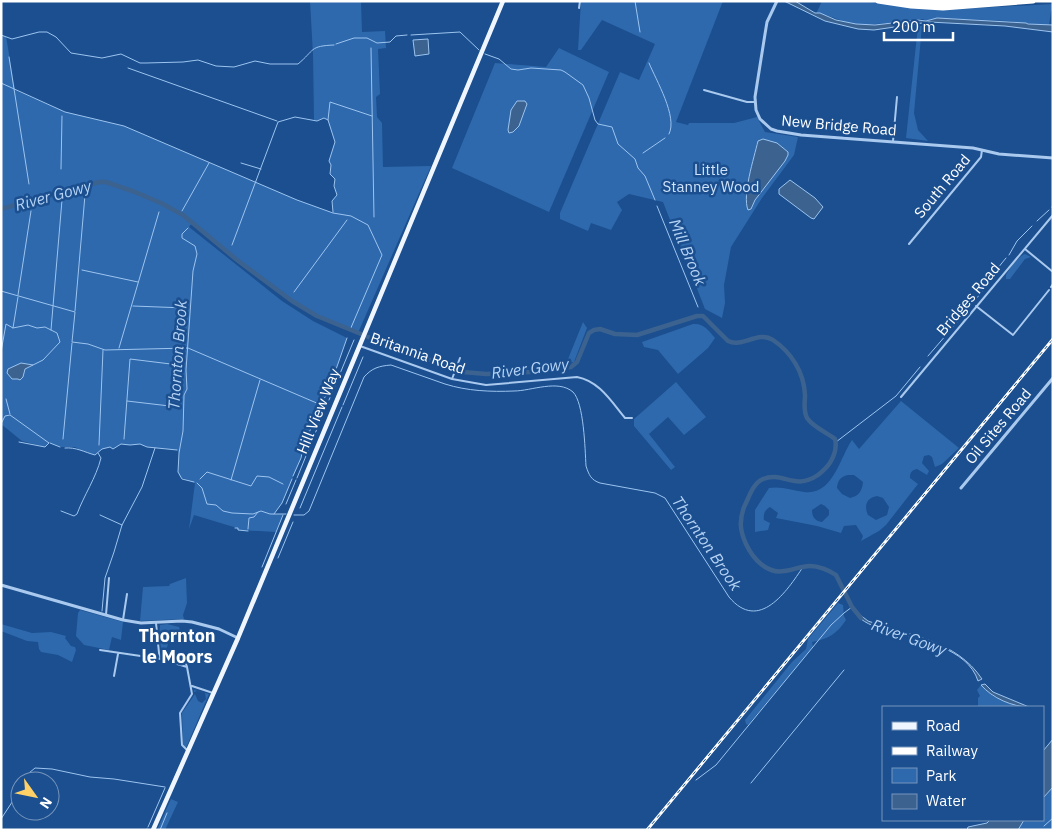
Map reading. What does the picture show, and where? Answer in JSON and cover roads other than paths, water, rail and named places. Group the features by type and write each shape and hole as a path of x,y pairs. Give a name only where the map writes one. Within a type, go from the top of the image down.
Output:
{"highway":[{"path":"878,1 943,8 1033,1"},
{"path":"904,1 937,4 987,1"}],"main road":[{"name":"Hill View Way","path":"153,830 238,638 503,1"}],"street":[{"path":"579,8 580,1"},
{"path":"704,90 755,102 764,34 767,22 777,1"},
{"path":"893,141 897,97"},
{"name":"New Bridge Road","path":"755,102 760,119 765,125 777,131 982,150"},
{"name":"South Road","path":"909,244 981,157 982,150 999,154 1053,158"},
{"name":"Bridges Road","path":"901,397 1053,215"},
{"path":"1025,249 1053,272"},
{"path":"976,306 1013,335 1051,287"},
{"name":"Britannia Road","path":"359,345 452,379 486,385 560,378 584,378 597,385 625,418 632,418"},
{"path":"452,379 460,358"},
{"name":"Oil Sites Road","path":"961,488 1053,378"},
{"path":"106,616 109,578"},
{"path":"1,585 123,620 141,623 192,622 238,638"},
{"path":"123,620 127,594"},
{"path":"156,623 158,653 161,659"},
{"path":"100,650 161,659 188,667"},
{"path":"114,676 118,653"},
{"path":"152,658 158,653"},
{"path":"170,662 182,655 188,667 192,694 180,713 182,745 189,752"},
{"path":"192,686 214,693"}],"water":[{"path":"784,1 795,1 815,13 856,24 875,25 918,20 926,21 937,18 1053,25 1053,32 1005,26 929,22 874,30 858,29 825,21"},
{"path":"428,39 429,54 415,56 413,40"},
{"path":"517,101 525,101 527,104 519,126 509,133 511,110"},
{"path":"763,139 777,143 788,152 788,155 755,200 751,209 748,210 746,195 749,176 758,141"},
{"path":"790,180 815,198 823,207 814,219 779,194 779,189"},
{"path":"21,363 33,365 25,369 20,380 12,379 7,373 8,369"},
{"path":"859,614 868,621 946,647 963,659 941,647 889,631 861,619 858,616"},
{"path":"964,660 971,666 982,679 978,681"},
{"path":"985,684 993,692 1027,706 1003,701 981,685"},
{"path":"1053,739 1053,787 1044,797 1044,750"},
{"path":"989,821 1023,821 1018,830 967,830 968,827"}],"waterway":[{"path":"635,1 640,32"},
{"name":"Mill Brook","path":"1,35 12,39 39,32 47,32 56,37 71,53 102,58 121,54 140,63 198,60 216,66 234,67 255,61 270,64 298,64 316,48 334,45"},
{"name":"Mill Brook","path":"411,35 460,32 479,50"},
{"name":"Mill Brook","path":"336,44 354,38 367,38 377,43 390,42 396,36 407,35"},
{"path":"371,48 374,217"},
{"name":"Mill Brook","path":"485,54 499,59 511,69 561,70 583,85 595,120 598,124 612,127 618,144 635,159 638,168 645,176 655,200"},
{"path":"9,57 29,184"},
{"path":"649,63 661,88 671,118 669,134"},
{"path":"128,68 277,121"},
{"path":"1,83 65,112 124,126 297,200 333,213 351,216 368,225 382,255 350,330"},
{"path":"333,212 332,201 337,195 334,186 335,179 330,174 331,165 329,161 335,142 328,120 330,102 372,116"},
{"path":"61,169 62,116"},
{"path":"232,245 278,122 295,117 317,121 324,118 328,120"},
{"path":"643,153 665,138"},
{"path":"182,211 209,163"},
{"path":"241,163 261,169"},
{"name":"River Gowy","path":"1,209 99,182 106,182 135,192 183,215 237,260 292,301 317,316 361,334"},
{"path":"75,311 85,195"},
{"path":"51,330 62,200"},
{"name":"Mill Brook","path":"657,206 698,307"},
{"path":"1037,221 1049,210"},
{"path":"18,295 31,211"},
{"path":"119,348 159,212"},
{"path":"294,292 347,220"},
{"path":"1009,255 1017,241 1032,226"},
{"name":"Thornton Brook","path":"188,228 182,234 182,238 195,246 197,254 193,271 186,370 187,389 184,395 183,431 178,472 182,479 194,482"},
{"path":"971,305 990,282 993,274 1006,258"},
{"path":"82,270 138,282"},
{"name":"Thornton Brook","path":"1,291 75,312 72,342 88,344 105,350 188,348 319,404 318,414 304,443 301,458 293,476"},
{"path":"1,352 6,324 13,328 18,297"},
{"path":"133,306 185,308"},
{"path":"928,356 966,312"},
{"name":"River Gowy","path":"368,337 463,372 486,374 530,372 571,367 577,362 589,333 594,330 600,329 615,334 637,335 697,316 703,316 728,341 734,343 762,337 773,340 791,357 799,371 804,387 807,418 816,427 835,439 836,445 827,467 810,479 795,481 770,477 759,481 751,492 742,512 742,535 752,555 766,568 784,571 813,566 830,571 836,575 852,607 861,618"},
{"path":"13,328 28,325 37,328 45,327 57,333 60,342 43,360 33,365"},
{"path":"319,404 327,395 347,338"},
{"path":"329,400 354,340"},
{"path":"63,439 72,343"},
{"path":"124,439 130,359 179,365 182,349"},
{"path":"99,445 103,350"},
{"path":"343,405 363,357"},
{"name":"Thornton Brook","path":"294,515 304,515 309,511 364,377 376,368 391,365 445,384 470,390 521,391 560,386 573,392 580,406 586,466 591,477 600,483 655,493 665,498 729,597 740,607 751,611 761,610 771,604 789,587 803,567"},
{"path":"836,442 896,396 920,367"},
{"path":"231,480 260,380"},
{"path":"6,399 10,414"},
{"path":"127,401 178,407"},
{"path":"300,508 342,407"},
{"path":"297,478 323,414 322,410"},
{"path":"1,424 5,416 10,415 49,443 45,447 19,442"},
{"path":"50,443 60,447"},
{"path":"65,448 76,449 95,455 102,449 110,447 113,449 121,444 140,444 147,447 177,450"},
{"path":"102,611 105,578 122,525 142,487 155,448"},
{"path":"61,511 74,516 77,514 99,465 101,458 98,453"},
{"path":"200,479 207,472 251,486 257,476 269,477 283,484"},
{"path":"274,514 282,503 292,479"},
{"path":"286,504 296,480"},
{"name":"Thornton Brook","path":"197,483 202,488 207,504 216,505 223,511 253,514 261,511 270,514 286,514"},
{"path":"248,529 249,518 254,517 258,512"},
{"path":"100,515 122,525"},
{"path":"262,567 283,515"},
{"path":"278,558 293,522"},
{"path":"235,528 248,531"},
{"name":"Thornton Brook","path":"696,780 716,765 831,625 852,607"},
{"path":"751,783 844,670"},
{"path":"31,771 35,768 52,769 90,777 165,787"},
{"path":"148,827 165,788"},
{"path":"1,819 10,805"},
{"path":"160,830 167,813"},
{"path":"1044,826 1053,818"}],"railway":[{"path":"647,830 1053,339"}],"district":[{"name":"Thornton le Moors","path":"177,645"}],"park label":[{"name":"Little Stanney Wood","path":"711,178"}]}
